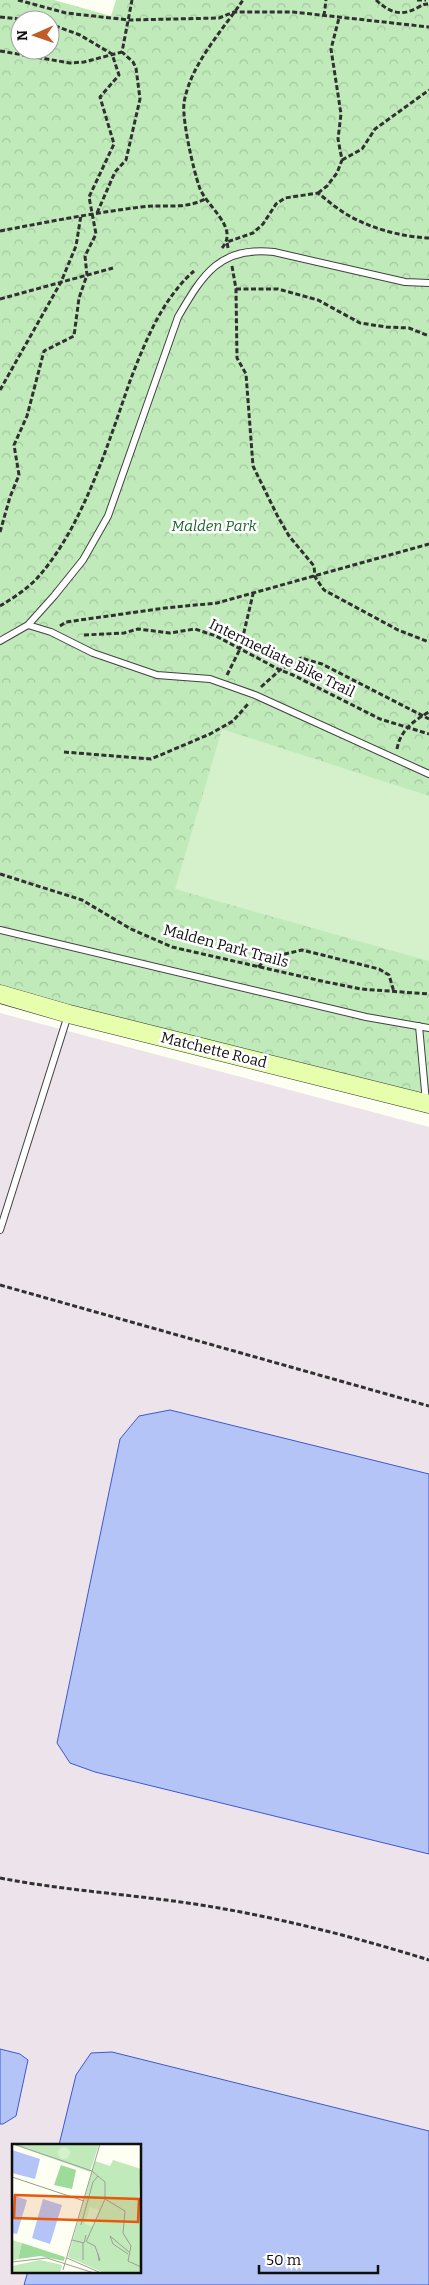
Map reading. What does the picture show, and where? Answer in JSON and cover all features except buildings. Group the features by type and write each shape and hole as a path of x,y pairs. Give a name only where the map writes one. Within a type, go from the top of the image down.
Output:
{"main road":[{"name":"Matchette Road","path":"0,994 69,1014 427,1104"}],"lane":[{"path":"0,641 28,625 60,589 96,540 108,516 178,317 195,287 220,261 254,250 274,252 405,282 429,283"},
{"path":"28,625 51,632 93,653 157,675 210,679 255,695 429,774"},
{"path":"0,930 366,1017 429,1028"},
{"path":"0,1230 69,1014"},
{"path":"419,1026 423,1049 427,1104"}],"path":[{"path":"18,0 66,13 129,20 219,18 234,12 293,12 429,27"},
{"path":"122,52 132,0"},
{"path":"243,0 191,80 184,104 187,133 197,179 205,199 224,223 228,233 229,257 236,288 236,358 246,374 254,466 289,536 314,566 315,577 324,590 398,630 429,642"},
{"path":"324,16 326,0"},
{"path":"376,0 391,12 397,13 403,13 423,4 429,4"},
{"path":"417,0 426,0"},
{"path":"216,253 227,242 253,232 263,224 276,204 285,198 318,193 327,186 337,173 342,160 338,139 341,114 331,49 339,18"},
{"path":"0,532 10,497 19,475 14,445 27,416 44,351 74,336 79,298 87,275 85,256 96,234 89,197 114,144 100,97 119,75 112,54 80,35 60,28"},
{"path":"0,50 70,63 84,62 122,52"},
{"path":"97,213 115,172 126,160 140,99 136,68 133,62 122,52"},
{"path":"342,160 362,149 375,129 429,90"},
{"path":"318,193 347,215 371,225 387,231 429,238"},
{"path":"0,230 92,213 147,206 184,206 205,199"},
{"path":"0,390 61,282 76,246 81,215"},
{"path":"0,606 38,578 57,554 79,514 140,357 157,320 185,278 198,267"},
{"path":"0,300 113,268"},
{"path":"236,288 278,289 318,300 360,323 409,328 429,336"},
{"path":"51,632 66,622 165,608 217,603 429,544"},
{"path":"222,684 240,649 253,593"},
{"name":"Intermediate Bike Trail","path":"61,637 124,633 138,629 170,633 195,629 216,636 380,719 408,726 429,734"},
{"path":"64,752 151,759 210,734 233,721 263,685 280,670 301,658 322,664 429,719"},
{"path":"396,760 398,738 408,726 429,712"},
{"name":"Malden Park Trails","path":"0,874 82,900 132,929 172,947 334,984 394,992 429,994"},
{"path":"258,967 268,958 302,950 379,969 389,975 394,992"},
{"path":"0,1285 429,1406"},
{"path":"0,1878 44,1886 218,1908 375,1943 429,1960"}],"shaded area":[{"path":"0,1013 429,1127 429,2285 0,2285"}],"green space":[{"name":"Malden Park","path":"0,0 54,0 111,16 116,0 429,0 429,1107 0,1002"},
{"path":"222,729 429,796 429,961 175,889"}],"water":[{"path":"170,1410 429,1474 429,1854 95,1772 70,1763 57,1743 120,1439 139,1416"},
{"path":"0,2049 20,2054 28,2060 16,2116 3,2124 0,2124"},
{"path":"112,2052 429,2131 429,2285 24,2285 28,2272 141,2272 141,2144 59,2144 76,2075 91,2053"}]}
